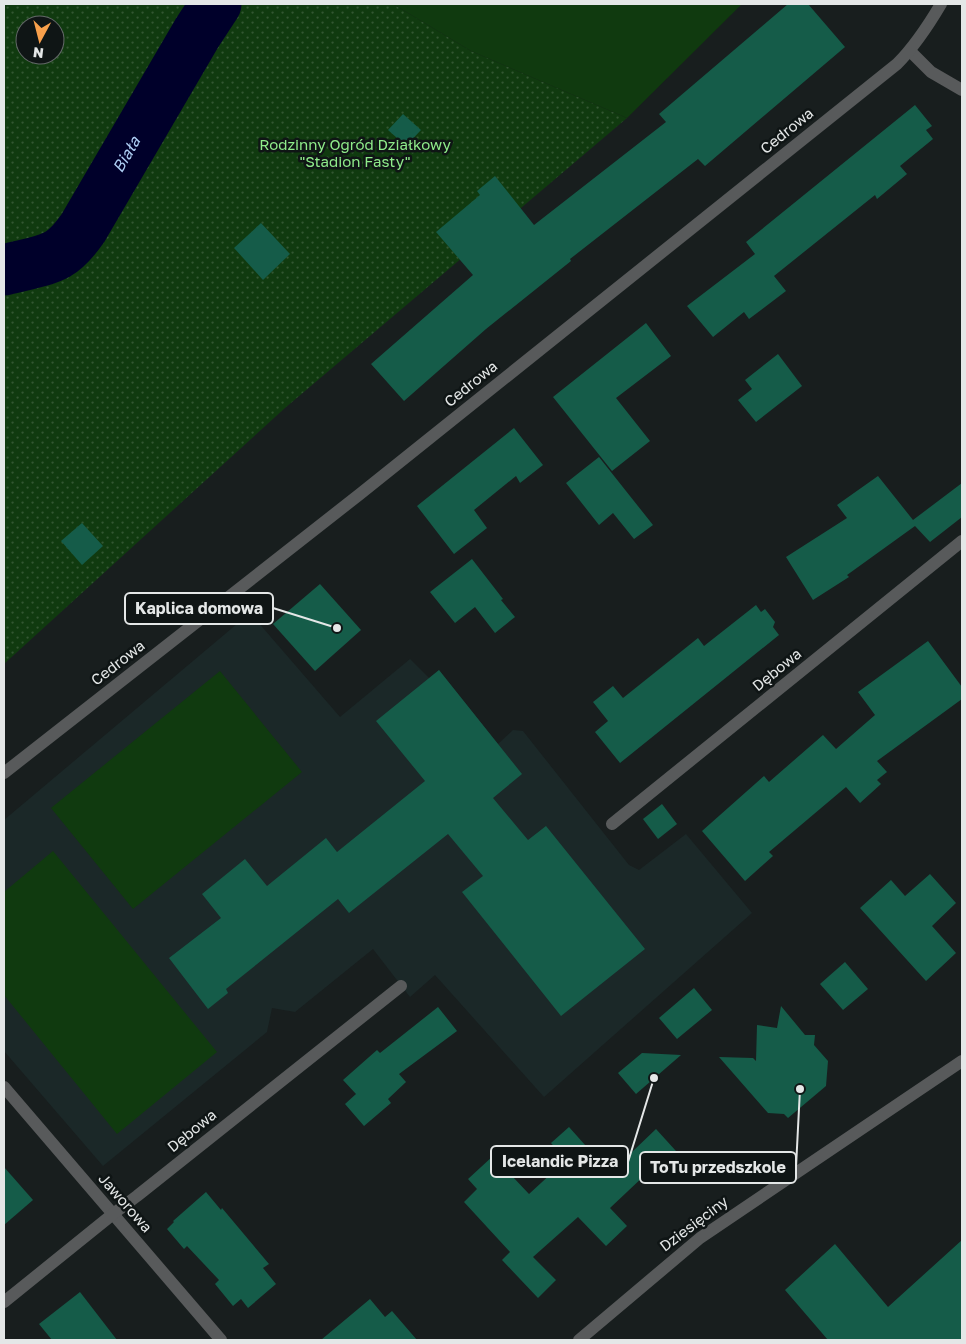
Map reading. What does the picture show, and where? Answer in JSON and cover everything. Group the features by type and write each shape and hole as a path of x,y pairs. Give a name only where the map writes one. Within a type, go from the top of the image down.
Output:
{"street":[{"name":"Cedrowa","path":"4,773 368,488 890,70 910,51 941,4"},
{"path":"910,51 931,72 962,90"},
{"name":"Dębowa","path":"612,824 962,541"},
{"name":"Dębowa","path":"4,1302 401,986"},
{"name":"Dziesięciny","path":"578,1340 700,1238 962,1061"},
{"name":"Jaworowa","path":"4,1087 221,1340"}],"shaded area":[{"path":"250,613 340,717 410,659 429,678 439,670 498,744 513,730 523,731 629,865 639,870 686,834 752,913 544,1097 435,975 410,997 373,949 295,1012 272,1008 267,1032 103,1166 4,1051 4,820"}],"green space":[{"name":"Rodzinny Ogród Działkowy \"Stadion Fasty\"","path":"4,4 393,4 471,51 627,118 285,408 4,664"},
{"path":"393,4 742,4 627,118 471,51"},
{"path":"220,671 302,772 133,909 51,808"},
{"path":"53,851 217,1052 117,1134 4,995 4,892"}],"building":[{"path":"788,4 808,4 845,47 705,166 698,159 570,259 571,261 486,329 404,401 371,364 473,275 436,232 480,195 477,191 495,176 534,225 666,122 659,114"},
{"path":"915,105 932,126 926,130 933,139 900,166 907,174 877,199 875,195 774,276 786,291 749,319 744,312 713,337 687,306 755,254 746,242"},
{"path":"403,114 421,130 406,146 388,130"},
{"path":"261,223 290,254 263,280 234,248"},
{"path":"646,323 671,356 616,398 650,441 612,471 553,397"},
{"path":"778,354 802,386 756,422 738,400 752,389 745,380"},
{"path":"514,428 543,465 520,483 516,476 474,510 487,528 454,554 417,506"},
{"path":"599,457 653,525 634,539 613,513 599,525 566,483"},
{"path":"878,476 913,520 962,483 962,517 930,542 915,526 847,575 849,577 813,600 786,557 847,518 837,505"},
{"path":"82,523 103,546 82,565 61,541"},
{"path":"472,559 515,617 495,633 475,607 455,623 430,592"},
{"path":"320,584 361,630 315,671 273,624"},
{"path":"756,605 761,612 765,609 775,622 773,627 779,635 620,763 595,732 608,721 593,702 613,686 623,698 698,638 704,646"},
{"path":"928,641 962,687 962,699 877,761 887,772 877,780 881,784 860,803 846,787 769,852 773,856 745,881 702,831 764,776 769,782 823,735 836,749 875,715 858,692"},
{"path":"439,670 522,774 493,798 528,840 546,826 645,949 561,1016 462,892 483,876 448,834 349,913 338,899 226,989 228,993 208,1009 169,958 221,918 202,894 245,859 267,886 326,838 337,852 425,781 376,721"},
{"path":"662,804 677,824 658,839 643,819"},
{"path":"930,874 956,903 932,926 956,953 926,981 860,908 891,880 905,896"},
{"path":"845,962 868,989 843,1010 820,984"},
{"path":"694,988 712,1010 677,1039 659,1018"},
{"path":"781,1006 805,1035 815,1035 814,1045 828,1061 826,1086 788,1118 784,1114 768,1113 719,1057 753,1058 756,1061 757,1025 777,1028"},
{"path":"438,1007 457,1031 399,1074 406,1082 388,1099 391,1103 364,1126 345,1104 356,1094 343,1080 377,1050 380,1053"},
{"path":"642,1053 681,1055 636,1094 618,1073"},
{"path":"569,1127 610,1173 656,1129 676,1151 648,1178 645,1175 610,1208 627,1226 606,1246 578,1217 533,1257 556,1280 538,1298 502,1260 510,1252 464,1202 477,1189 468,1179 493,1156 529,1194 566,1160 551,1143"},
{"path":"4,1167 33,1200 4,1225"},
{"path":"206,1192 221,1210 222,1208 269,1264 263,1268 276,1284 248,1308 241,1299 233,1306 215,1284 219,1280 187,1246 184,1249 167,1229 173,1221"},
{"path":"962,1240 962,1340 828,1340 785,1290 835,1244 888,1307"},
{"path":"80,1292 117,1340 52,1340 39,1324"},
{"path":"370,1299 385,1317 392,1311 417,1340 321,1340"}],"waterway":[{"name":"Biała","path":"4,270 52,257 72,243 83,228 197,33 216,4"}],"place":[{"name":"Kaplica domowa","path":"337,628"},
{"name":"Icelandic Pizza","path":"654,1078"},
{"name":"ToTu przedszkole","path":"800,1089"}]}
